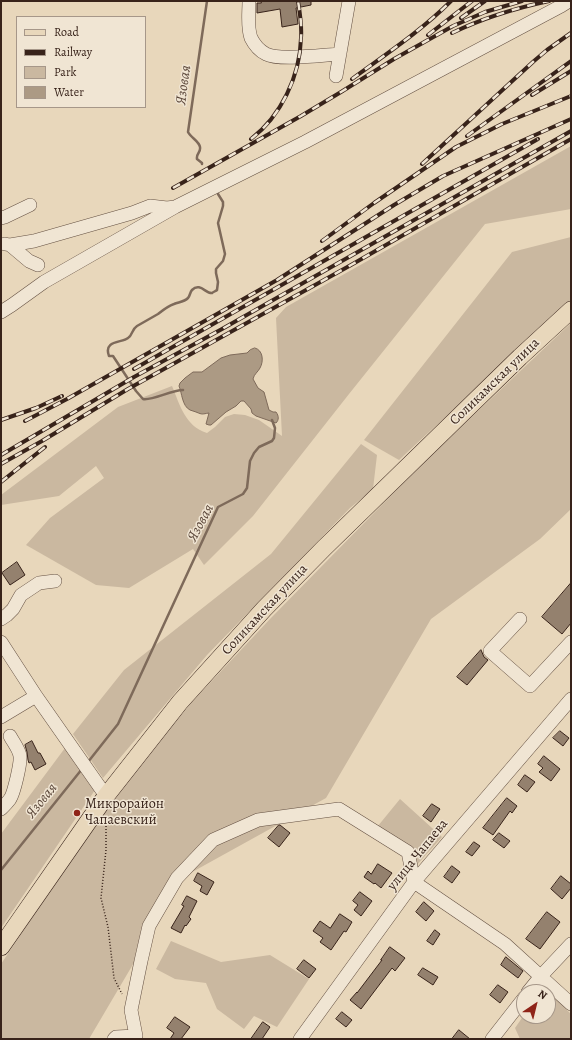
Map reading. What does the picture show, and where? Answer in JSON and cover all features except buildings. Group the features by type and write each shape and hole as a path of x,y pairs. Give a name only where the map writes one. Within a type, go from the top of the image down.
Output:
{"main road":[{"name":"Соликамская улица","path":"1,946 106,796 180,702 264,609 324,548 520,357 571,310"}],"street":[{"path":"249,1 249,28 251,39 266,55 279,58 340,54"},
{"path":"336,76 349,1"},
{"path":"7,308 44,282 175,207 305,142 569,1"},
{"path":"1,218 30,205"},
{"path":"5,244 34,241 132,213 150,206 167,208 175,207"},
{"path":"5,244 38,266"},
{"path":"1,619 13,609 22,595 39,583 55,582"},
{"path":"520,619 490,651 530,686 571,642"},
{"path":"2,645 106,796"},
{"path":"1,717 36,696"},
{"name":"улица Чапаева","path":"300,1039 414,882 571,699"},
{"path":"1,808 13,792 20,762 18,748 10,736"},
{"path":"114,1039 116,1037 138,1037 130,1010 149,926 177,878 213,840 258,820 339,809 408,852 414,882 505,944 571,1004"},
{"path":"534,984 571,944"},
{"path":"492,1039 516,1008"}],"path":[{"path":"106,819 106,850 101,898 108,927 114,978 130,1010"}],"green space":[{"path":"571,146 571,209 485,224 253,516 204,565 193,549 129,588 96,585 26,545 50,518 104,478 96,466 59,496 1,505 1,495 118,407 172,386 184,414 193,425 200,430 207,433 225,417 234,414 245,415 259,420 282,436 276,318 286,307"},
{"path":"571,237 571,300 399,460 364,440 512,252"},
{"path":"571,323 571,509 540,539 431,619 326,798 185,876 89,1039 1,1039 1,964 114,795 193,701 270,619 420,466"},
{"path":"361,444 377,455 373,489 350,508 207,655 103,778 73,734 124,670 271,554"},
{"path":"65,748 95,790 1,928 1,834"},
{"path":"400,799 442,837 415,867 373,832"},
{"path":"171,941 221,962 270,955 309,979 277,1027 254,1016 244,1029 217,1009 206,983 175,979 156,969"},
{"path":"556,1000 571,1014 571,1039 520,1039 515,1028 518,1024 556,1024"}],"water":[{"path":"255,348 260,351 262,359 260,368 253,379 258,388 264,392 269,410 277,413 278,419 276,423 256,416 252,413 251,409 244,401 241,401 211,425 206,424 209,413 201,414 185,406 179,386 185,378 193,372 202,372 221,358 230,355 247,353"}],"waterway":[{"name":"Язовая","path":"202,164 197,159 200,149 199,145 188,132 207,1"},
{"name":"Язовая","path":"183,390 143,399 113,356 109,356 108,351 109,347 114,343 130,337 137,326 170,306 189,297 191,291 195,288 198,287 210,293 217,290 218,282 216,269 223,261 225,254 218,223 223,202 218,194"},
{"name":"Язовая","path":"88,762 118,724 218,507 243,494 247,488 250,461 254,453 259,447 272,441 274,438 275,428 272,420"},
{"name":"Язовая","path":"1,870 82,769"}],"railway":[{"path":"251,139 262,130 280,107 293,81 300,52 301,38 298,1"},
{"path":"352,79 415,32 451,1"},
{"path":"428,35 472,1"},
{"path":"461,18 485,1"},
{"path":"173,188 301,116 394,59 453,26 485,12 522,1"},
{"path":"452,33 500,14 549,1"},
{"path":"422,164 534,61 571,33"},
{"path":"467,136 571,61"},
{"path":"532,95 571,71"},
{"path":"322,241 374,203 456,147 502,124 571,96"},
{"path":"25,421 67,399 277,280 394,205 443,176 571,119"},
{"path":"1,455 134,377 222,329 571,131"},
{"path":"134,369 538,139"},
{"path":"1,464 128,389 351,265 571,139"},
{"path":"1,420 36,408 62,396"},
{"path":"1,482 45,447"}],"place":[{"name":"Микрорайон Чапаевский","path":"77,813"}]}
